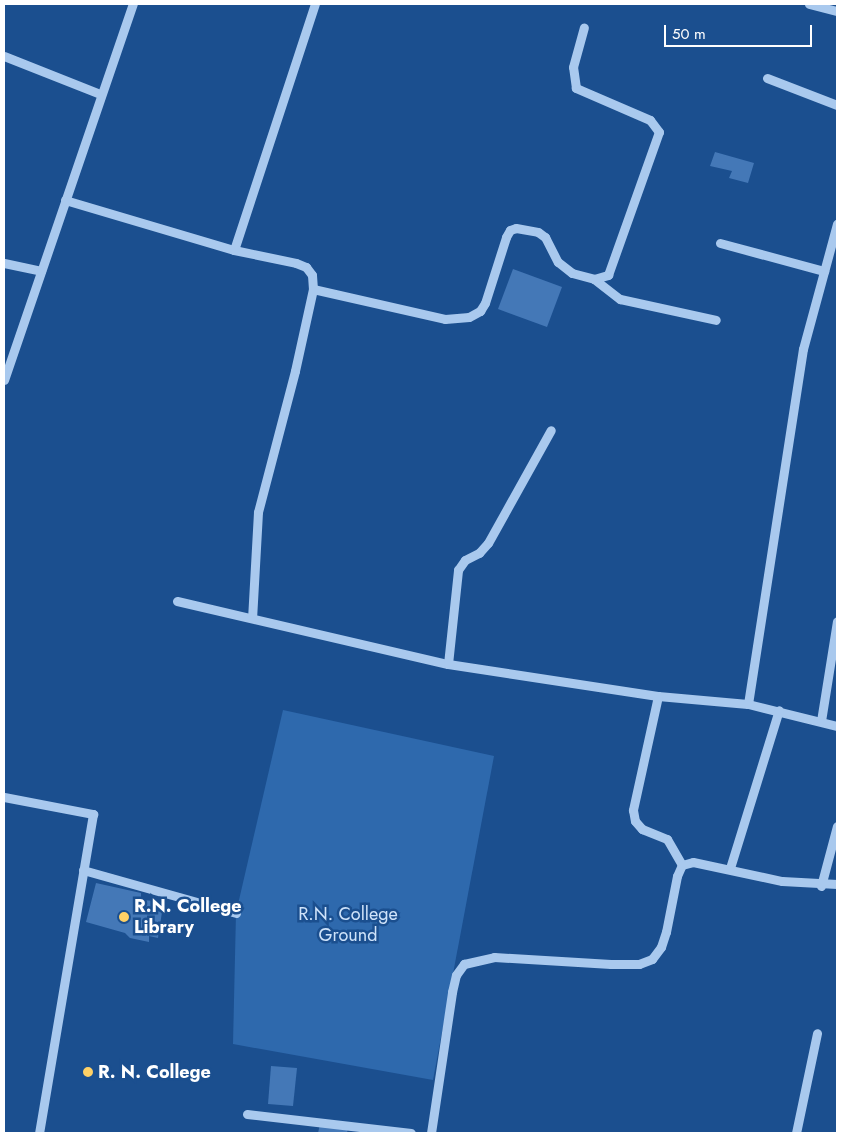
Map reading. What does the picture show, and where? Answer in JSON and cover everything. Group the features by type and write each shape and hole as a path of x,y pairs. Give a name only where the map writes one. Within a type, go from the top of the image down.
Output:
{"street":[{"path":"4,380 100,94 133,4"},
{"path":"234,250 315,4"},
{"path":"809,4 828,6 837,11"},
{"path":"584,27 573,67 576,88 650,120 659,132 612,266 608,275 594,279"},
{"path":"4,56 100,94"},
{"path":"766,78 837,105"},
{"path":"65,200 234,250 306,267 312,275 314,289 258,512 252,618"},
{"path":"748,704 799,374 837,224"},
{"path":"314,289 445,319 469,317 480,311 485,303 506,237 510,230 516,228 538,232 551,246 564,268 594,279 620,299 716,320"},
{"path":"720,243 824,271"},
{"path":"4,263 41,271"},
{"path":"448,664 458,570 465,560 488,543 550,430"},
{"path":"177,601 448,664 658,696 748,704 779,710 837,726"},
{"path":"821,721 837,622"},
{"path":"658,696 633,810 635,821 642,830 667,839 682,865"},
{"path":"730,868 779,710"},
{"path":"4,797 93,814 40,1133"},
{"path":"821,886 837,826"},
{"path":"682,865 706,863 782,881 821,886 837,884"},
{"path":"431,1133 452,992 456,975 464,964 494,957 612,964 639,964 652,959 661,947 676,876 682,865"},
{"path":"83,870 236,913"},
{"path":"796,1133 817,1033"},
{"path":"247,1114 410,1133"}],"green space":[{"name":"R.N. College Ground","path":"283,710 494,756 433,1080 233,1044 236,913"}],"building":[{"path":"715,152 754,163 748,183 729,178 732,171 710,166"},
{"path":"513,269 562,287 547,327 498,309"},
{"name":"R.N. College Library","path":"96,883 141,893 141,900 156,901 156,911 162,912 158,938 149,936 149,942 130,938 125,933 86,922"},
{"path":"271,1066 297,1068 293,1106 268,1104"},
{"path":"320,1124 348,1128 347,1133 318,1133"}],"place":[{"name":"R.N. College Library","path":"124,917"},
{"name":"R. N. College","path":"88,1072"}]}
